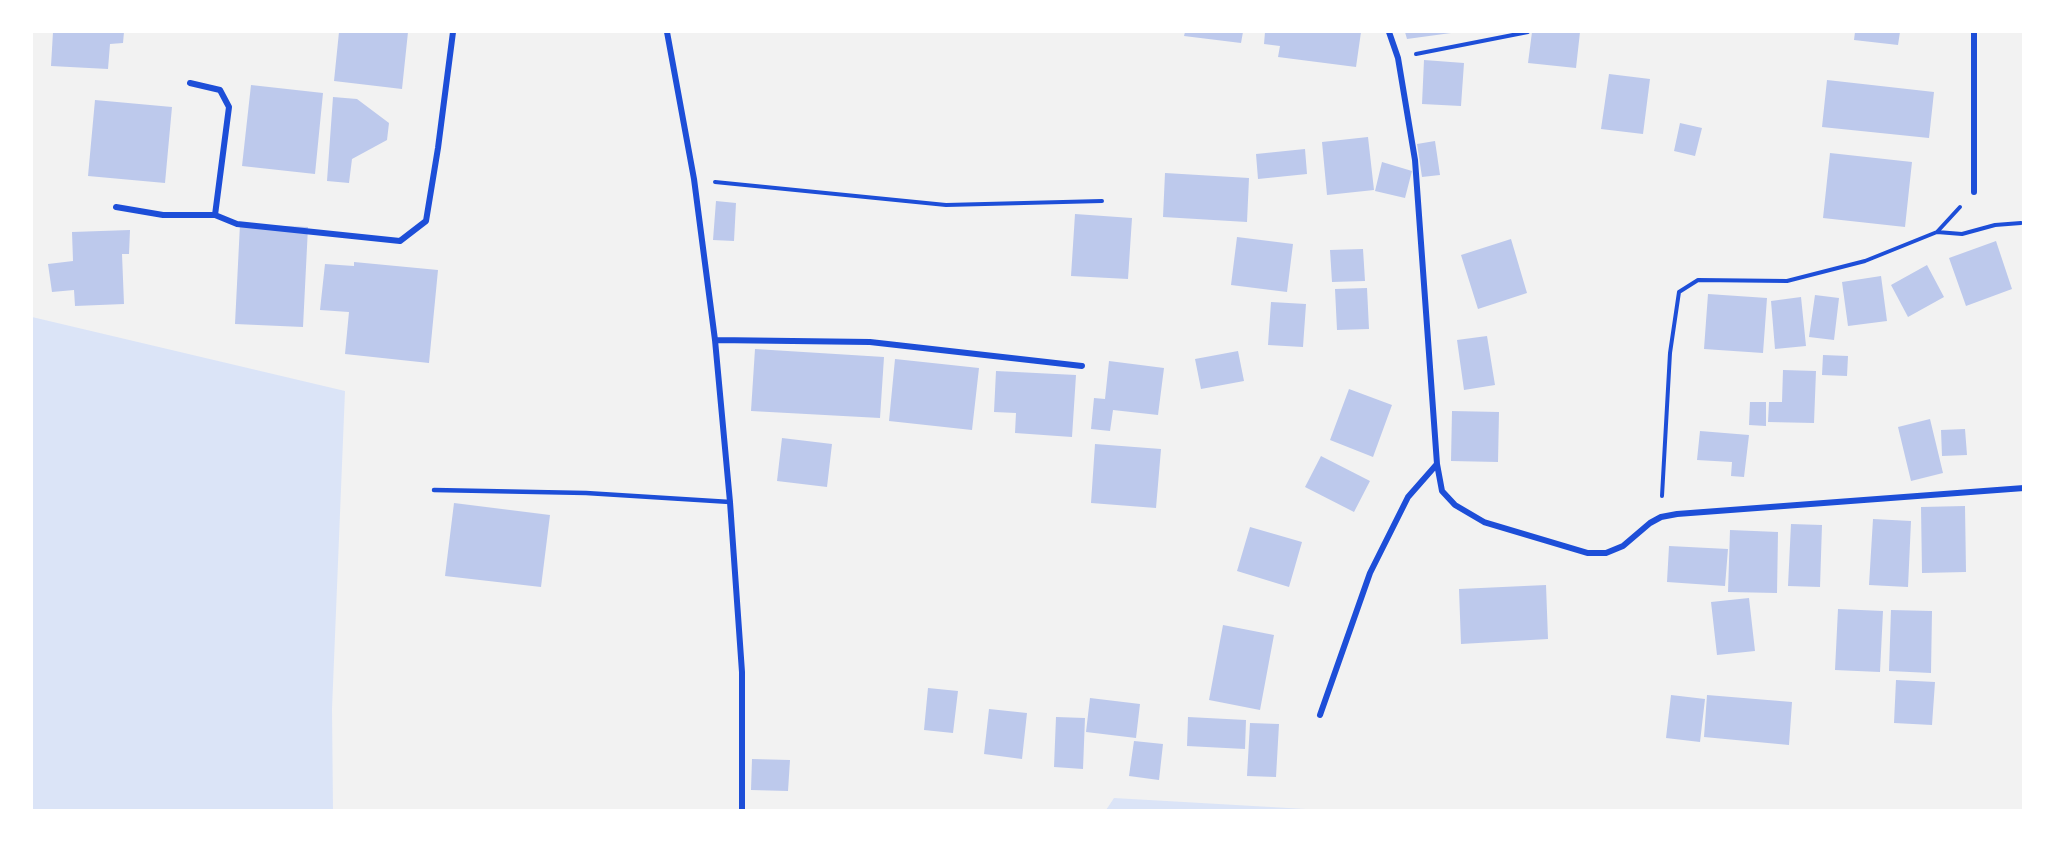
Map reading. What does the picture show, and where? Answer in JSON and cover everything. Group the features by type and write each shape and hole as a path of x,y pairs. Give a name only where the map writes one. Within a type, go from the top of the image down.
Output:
{"street":[{"path":"116,207 163,215 216,214 237,224 400,241 426,221 453,32"},
{"path":"667,32 694,179 715,340 730,502 742,672 742,810"},
{"path":"1389,32 1398,58 1414,160 1437,464 1442,491 1455,505 1484,522 1588,553 1606,553 1623,546 1650,523 1677,514 2024,488"},
{"path":"1974,32 1974,192"},
{"path":"190,83 220,90 229,107 216,214"},
{"path":"715,340 870,342 1082,366"},
{"path":"1320,715 1370,573 1408,497 1437,464"}],"lane":[{"path":"434,490 586,493 730,502"}],"path":[{"path":"1398,58 1528,32"},
{"path":"694,179 946,205 1101,201"},
{"path":"1661,518 1670,353 1679,292 1698,280 1787,281 1865,261 1937,232 1974,192"},
{"path":"1937,232 1962,234 1995,225 2021,223"}],"shaded area":[{"path":"32,317 345,391 332,709 333,810 32,810"},
{"path":"1114,798 1323,810 1106,810"}],"building":[{"path":"53,32 124,32 123,43 110,44 108,69 51,66"},
{"path":"339,32 408,32 402,89 334,81"},
{"path":"1185,32 1243,32 1241,43 1184,36"},
{"path":"1265,32 1361,32 1356,67 1278,57 1280,46 1264,44"},
{"path":"1405,32 1451,32 1451,33 1407,39"},
{"path":"1532,32 1580,32 1576,68 1528,63"},
{"path":"1855,32 1900,32 1898,45 1854,40"},
{"path":"1424,60 1464,63 1461,106 1422,104"},
{"path":"1609,74 1650,79 1643,134 1601,129"},
{"path":"1827,80 1934,92 1929,138 1822,127"},
{"path":"251,85 323,93 315,174 242,166"},
{"path":"333,97 357,99 389,123 387,140 352,159 349,183 327,181"},
{"path":"95,100 172,107 165,183 88,176"},
{"path":"1680,123 1702,128 1695,156 1674,151"},
{"path":"1368,137 1374,190 1327,195 1322,142"},
{"path":"1435,141 1440,175 1422,177 1417,144"},
{"path":"1305,149 1307,174 1258,179 1256,154"},
{"path":"1830,153 1912,162 1905,227 1823,218"},
{"path":"1382,162 1412,171 1405,198 1375,191"},
{"path":"1165,173 1249,178 1247,222 1163,217"},
{"path":"716,201 736,203 734,241 713,240"},
{"path":"1075,214 1132,218 1128,279 1071,276"},
{"path":"240,224 308,227 303,327 235,324"},
{"path":"130,230 129,254 122,254 124,304 75,306 74,290 52,292 48,264 73,261 72,232"},
{"path":"1237,237 1293,244 1287,292 1231,285"},
{"path":"1511,239 1527,293 1478,309 1461,255"},
{"path":"1996,241 2012,289 1966,306 1949,258"},
{"path":"1363,249 1365,281 1332,282 1330,250"},
{"path":"354,262 438,270 429,363 345,354 349,312 320,310 325,264 354,266"},
{"path":"1927,265 1944,297 1908,317 1891,285"},
{"path":"1881,276 1887,321 1848,326 1842,282"},
{"path":"1367,288 1369,329 1337,330 1335,289"},
{"path":"1708,294 1767,298 1763,353 1704,349"},
{"path":"1815,295 1839,298 1834,340 1809,337"},
{"path":"1801,297 1806,346 1775,349 1771,301"},
{"path":"1271,302 1306,304 1303,347 1268,345"},
{"path":"1487,336 1495,385 1464,390 1457,340"},
{"path":"755,349 884,357 880,418 751,411"},
{"path":"1238,351 1244,381 1201,389 1195,359"},
{"path":"1823,355 1848,356 1847,376 1822,375"},
{"path":"895,359 979,368 972,430 889,421"},
{"path":"1109,361 1164,368 1158,415 1113,410 1110,431 1091,429 1094,398 1105,399"},
{"path":"1783,370 1816,371 1814,423 1768,422 1769,402 1782,402"},
{"path":"996,371 1076,375 1072,437 1015,433 1016,413 994,412"},
{"path":"1349,389 1392,405 1373,457 1330,440"},
{"path":"1750,402 1766,402 1766,426 1749,425"},
{"path":"1452,411 1499,412 1498,462 1451,461"},
{"path":"1930,419 1943,473 1911,481 1898,427"},
{"path":"1965,429 1967,455 1942,456 1941,430"},
{"path":"1700,431 1749,435 1744,477 1731,476 1732,462 1697,460"},
{"path":"782,438 832,444 827,487 777,481"},
{"path":"1095,444 1161,449 1156,508 1091,503"},
{"path":"1321,456 1370,481 1354,512 1305,487"},
{"path":"454,503 550,515 541,587 445,576"},
{"path":"1965,506 1966,572 1922,573 1921,507"},
{"path":"1873,519 1911,521 1908,587 1869,585"},
{"path":"1791,524 1822,525 1820,587 1788,586"},
{"path":"1250,527 1302,542 1289,587 1237,571"},
{"path":"1730,530 1778,532 1777,593 1728,592"},
{"path":"1669,546 1728,549 1725,586 1667,582"},
{"path":"1546,585 1548,639 1461,644 1459,589"},
{"path":"1749,598 1755,651 1717,655 1711,602"},
{"path":"1838,609 1883,611 1880,672 1835,670"},
{"path":"1891,610 1932,611 1931,673 1889,671"},
{"path":"1223,625 1274,635 1260,710 1209,700"},
{"path":"1896,680 1935,682 1932,725 1894,723"},
{"path":"928,688 958,691 953,733 924,730"},
{"path":"1671,695 1705,699 1700,742 1666,738"},
{"path":"1707,695 1792,702 1789,745 1704,737"},
{"path":"1090,698 1140,704 1136,738 1086,732"},
{"path":"989,709 1027,713 1022,759 984,754"},
{"path":"1056,717 1085,718 1083,769 1054,767"},
{"path":"1188,717 1246,720 1245,749 1187,746"},
{"path":"1250,723 1279,724 1276,777 1247,776"},
{"path":"1134,741 1163,744 1159,780 1129,776"},
{"path":"752,759 790,760 788,791 751,790"}]}
